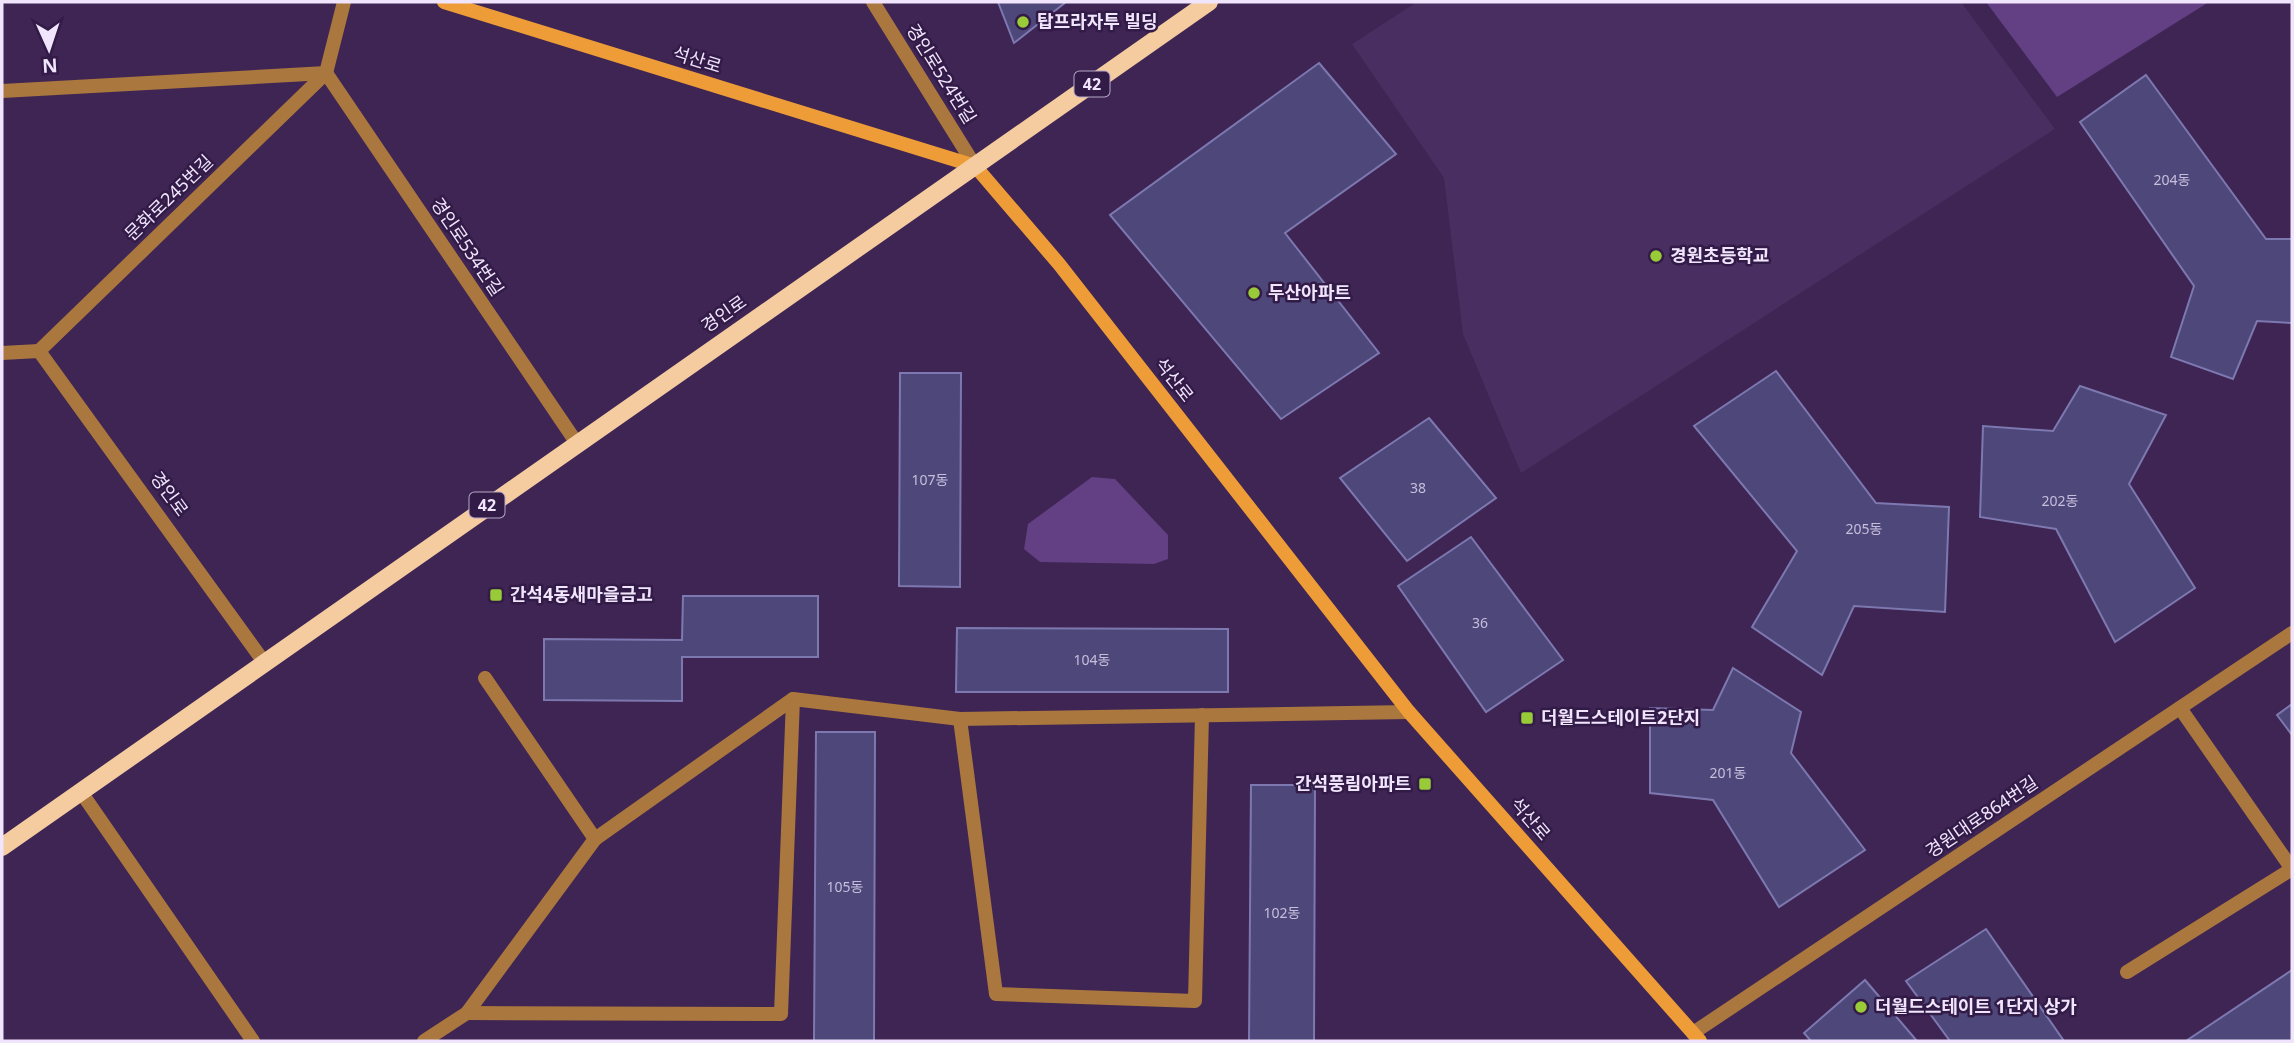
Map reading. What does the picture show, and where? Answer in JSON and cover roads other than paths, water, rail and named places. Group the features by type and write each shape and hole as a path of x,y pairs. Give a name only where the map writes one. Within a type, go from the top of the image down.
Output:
{"main road":[{"name":"경인로","path":"2,847 576,442 1209,2"}],"street":[{"path":"2,91 326,73 344,2"},
{"name":"석산로","path":"444,2 975,166 1059,264 1409,712 1697,1037"},
{"name":"경인로524번길","path":"873,2 975,166"},
{"name":"문화로245번길","path":"39,351 326,73"},
{"name":"경인로534번길","path":"326,73 576,442"},
{"path":"2,353 39,351"},
{"name":"경인로","path":"39,351 264,662"},
{"name":"경원대로864번길","path":"1697,1037 2292,633"},
{"path":"485,678 595,839"},
{"path":"424,1041 467,1013 595,839 793,699 960,719 1409,712"},
{"path":"467,1013 781,1014 793,699"},
{"path":"2127,972 2292,869 2180,708"},
{"path":"960,719 996,994 1195,1001 1202,715"},
{"path":"81,792 253,1041"}],"place":[{"name":"탑프라자투 빌딩","path":"1023,22"},
{"name":"경원초등학교","path":"1656,256"},
{"name":"두산아파트","path":"1254,293"},
{"name":"간석4동새마을금고","path":"496,595"},
{"name":"더월드스테이트2단지","path":"1527,718"},
{"name":"간석풍림아파트","path":"1425,784"},
{"name":"더월드스테이트 1단지 상가","path":"1861,1007"}]}
